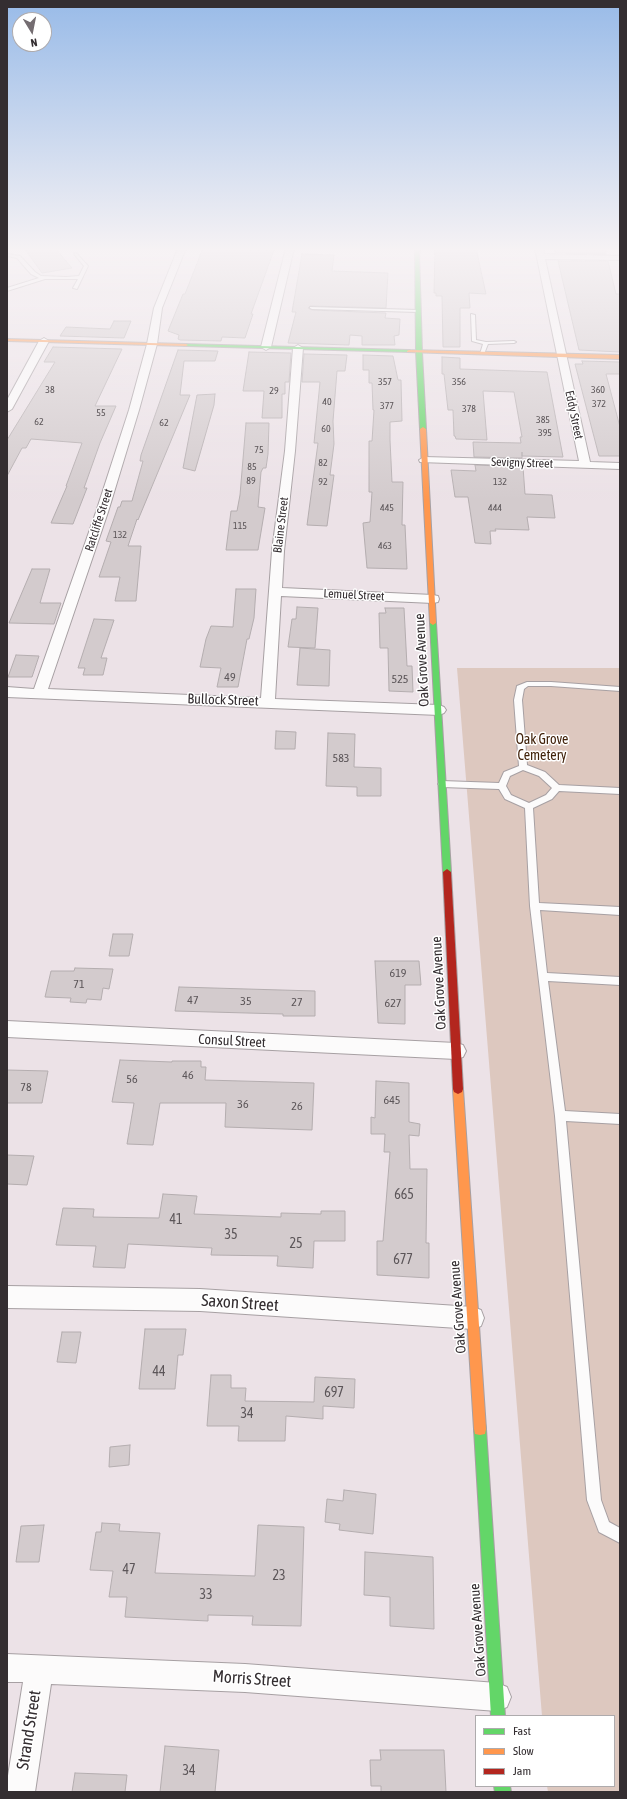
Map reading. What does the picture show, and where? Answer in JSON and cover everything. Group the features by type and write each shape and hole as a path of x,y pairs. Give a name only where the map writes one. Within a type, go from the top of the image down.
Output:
{"street":[{"name":"Ratcliffe Street","path":"40,693 102,512 152,344 154,332"},
{"path":"266,347 270,332"},
{"name":"Oak Grove Avenue","path":"418,332 456,1051 497,1706"},
{"name":"Eddy Street","path":"557,332 585,465"},
{"path":"7,340 620,357"},
{"path":"7,409 44,341"},
{"name":"Blaine Street","path":"268,702 278,551 290,456 298,348"},
{"name":"Sevigny Street","path":"424,460 620,466"},
{"name":"Lemuel Street","path":"275,592 433,599"},
{"name":"Bullock Street","path":"7,692 438,710"},
{"name":"Consul Street","path":"7,1029 456,1051"},
{"name":"Saxon Street","path":"7,1297 200,1300 473,1318"},
{"name":"Morris Street","path":"7,1668 245,1678 497,1706"},
{"name":"Strand Street","path":"20,1792 39,1669"}],"lane":[{"path":"474,332 474,341 486,343 514,342"},
{"path":"482,353 486,343"},
{"path":"523,767 518,700 520,688 527,684 551,684 620,689"},
{"path":"502,786 507,774 523,767 542,774 557,788 620,791"},
{"path":"442,784 502,786"},
{"path":"502,786 508,797 529,806 549,797 557,788"},
{"path":"529,806 535,906 560,1116 594,1500 604,1527 620,1536"},
{"path":"535,906 620,911"},
{"path":"543,977 620,981"},
{"path":"560,1116 620,1119"}],"green space":[{"name":"Oak Grove Cemetery","path":"457,668 620,668 620,1792 548,1792 547,1787 615,1787 615,1715 542,1715"}],"building":[{"path":"63,332 126,332 124,338 60,336"},
{"path":"171,332 247,332 245,338 222,337 221,341 180,340 178,339 179,335"},
{"path":"291,332 399,332 399,335 394,336 395,345 362,345 362,336 350,335 349,345 288,343"},
{"path":"443,332 460,332 460,347 443,347"},
{"path":"575,332 620,332 620,352 579,350"},
{"path":"53,347 122,349 95,406 116,406 100,443 84,488 87,488 73,524 51,523 67,486 82,443 31,439 26,448 22,448 7,476 7,440 55,362 44,362"},
{"path":"178,350 218,351 215,361 184,361 180,395 190,395 138,520 137,519 128,546 141,546 136,601 115,601 120,577 99,577 111,542 106,541 118,507 120,507 122,501 132,501 143,461 140,461 141,455"},
{"path":"249,352 291,353 289,382 285,382 285,394 282,394 282,418 262,418 264,391 243,391"},
{"path":"304,354 347,355 345,371 337,371 333,421 334,444 330,475 334,475 327,526 307,525 318,443 314,443 320,382 302,382"},
{"path":"363,355 393,356 398,380 401,380 402,421 390,422 390,440 392,482 403,482 402,525 405,525 407,569 367,568 363,523 370,522 372,492 369,492 369,441 372,441 374,410 372,383 369,383 369,370 363,370"},
{"path":"442,357 460,358 460,369 547,372 563,457 474,457 473,442 521,443 520,437 522,437 514,392 483,391 487,440 456,439 454,436 453,410 448,410 444,374 442,374"},
{"path":"582,361 620,362 620,374 606,374 620,427 620,456 599,456 575,364 583,364"},
{"path":"215,394 214,405 195,471 183,468 197,395"},
{"path":"246,423 269,423 268,454 266,468 263,468 261,472 258,507 265,508 258,550 226,550 231,511 237,511 240,495"},
{"path":"475,465 523,467 525,494 552,495 555,518 527,517 529,530 495,529 496,531 490,531 491,544 475,543 468,497 455,497 451,470 476,471"},
{"path":"32,569 50,569 40,603 61,603 54,624 9,623"},
{"path":"236,589 256,589 254,618 249,639 247,639 238,687 217,687 221,668 200,667 206,639 211,626 233,627"},
{"path":"297,607 318,608 315,648 288,647 292,619 296,619"},
{"path":"385,608 404,608 407,666 412,666 413,692 389,691 388,648 380,648 379,613 386,613"},
{"path":"94,619 114,620 101,658 107,658 103,675 83,675 85,668 78,668"},
{"path":"300,648 330,650 329,686 297,685"},
{"path":"16,655 39,656 32,677 8,677"},
{"path":"276,731 296,732 295,749 275,749"},
{"path":"328,733 355,734 354,767 381,768 381,796 357,796 357,787 326,786"},
{"path":"113,934 133,934 129,956 109,956"},
{"path":"375,961 419,961 421,985 405,985 405,1024 378,1023"},
{"path":"75,968 113,969 109,989 103,988 101,1000 87,999 86,1003 70,1002 71,998 45,997 51,971 74,971"},
{"path":"179,987 315,991 315,1016 175,1011"},
{"path":"120,1060 172,1062 201,1061 201,1067 206,1067 205,1080 314,1083 312,1130 225,1127 226,1103 160,1103 153,1145 127,1144 134,1103 112,1102"},
{"path":"7,1070 48,1071 42,1103 7,1103"},
{"path":"376,1081 409,1083 409,1122 420,1124 419,1136 409,1135 410,1169 427,1169 426,1243 429,1243 429,1278 377,1275 377,1241 383,1241 390,1152 384,1152 385,1134 371,1134 371,1117 375,1118"},
{"path":"7,1155 34,1156 27,1185 7,1184"},
{"path":"163,1194 197,1196 194,1214 281,1217 281,1213 321,1214 321,1211 345,1211 345,1241 314,1241 313,1268 277,1266 278,1256 211,1255 212,1248 128,1244 125,1268 93,1267 96,1246 56,1245 63,1208 94,1209 93,1217 159,1218"},
{"path":"145,1329 186,1329 183,1355 178,1355 175,1389 139,1389"},
{"path":"62,1332 81,1332 76,1363 57,1362"},
{"path":"211,1375 231,1375 231,1388 246,1388 245,1401 314,1402 315,1377 355,1379 354,1408 323,1406 323,1419 286,1416 285,1441 238,1441 239,1426 207,1426"},
{"path":"130,1445 129,1465 109,1467 110,1447"},
{"path":"344,1490 376,1494 373,1534 339,1530 340,1524 325,1522 327,1499 343,1501"},
{"path":"102,1523 120,1524 119,1531 160,1533 155,1573 255,1576 258,1525 304,1527 301,1626 252,1625 253,1616 208,1615 208,1621 125,1617 127,1597 109,1597 113,1571 90,1570 96,1532 101,1532"},
{"path":"44,1525 39,1562 16,1562 21,1526"},
{"path":"365,1552 433,1557 434,1629 390,1626 390,1597 364,1595"},
{"path":"165,1746 219,1750 215,1792 160,1792"},
{"path":"380,1750 444,1750 446,1792 381,1792 381,1786 371,1786 370,1760 381,1760"},
{"path":"75,1773 127,1775 125,1792 72,1792"}],"traffic: fast":[{"path":"419,332 423,429"},
{"path":"186,345 409,351"},
{"path":"433,623 447,872"},
{"path":"480,1429 498,1715"},
{"path":"502,1787 503,1792"}],"traffic: slow":[{"path":"7,340 186,345"},
{"path":"409,351 620,357"},
{"path":"423,429 433,623"},
{"path":"458,1089 480,1429"}],"traffic: jam":[{"path":"447,872 458,1089"}]}
